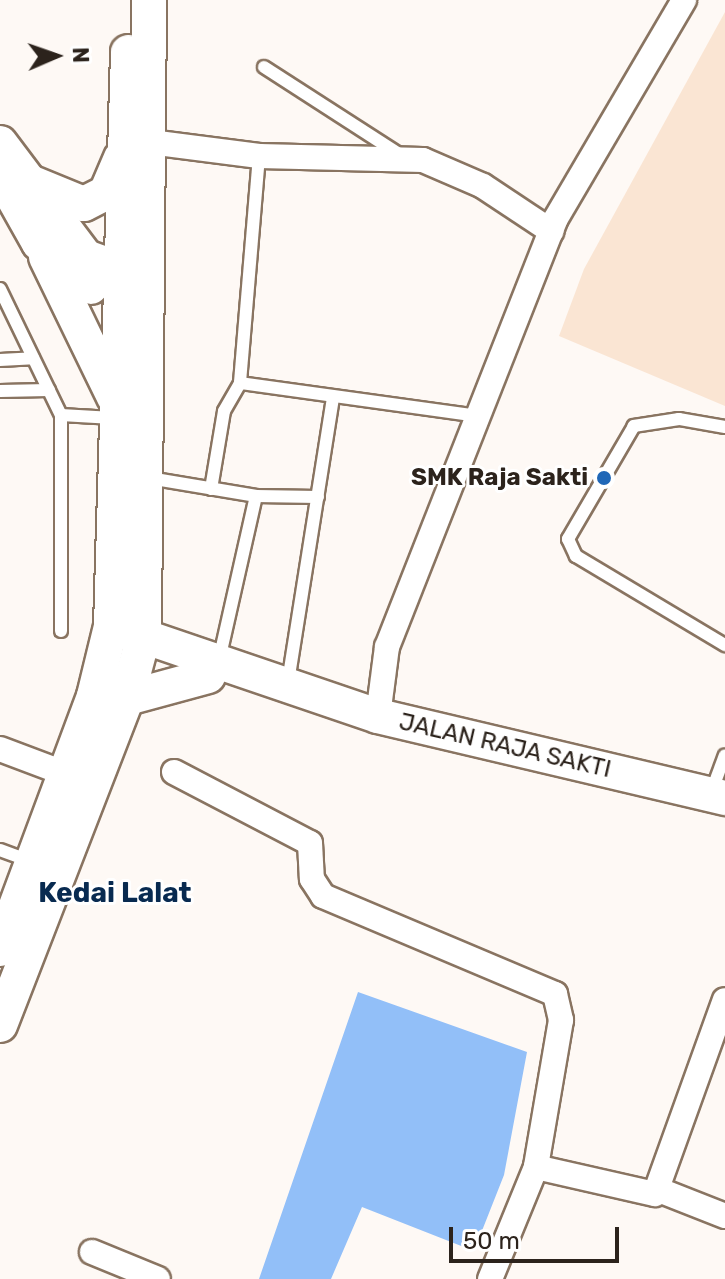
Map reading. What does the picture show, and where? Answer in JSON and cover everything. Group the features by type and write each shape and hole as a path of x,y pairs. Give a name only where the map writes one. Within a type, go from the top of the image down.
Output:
{"main road":[{"path":"15,178 68,202 97,201 137,145 130,0"},
{"path":"0,1025 127,698 142,647 149,586 148,478 134,288 137,145 149,0"},
{"path":"0,143 39,243 117,412"},
{"path":"15,178 86,257 134,288"},
{"path":"39,243 87,285 134,288"},
{"path":"0,949 66,774 108,640 117,412 134,288"},
{"path":"127,698 212,665 186,642 149,586"},
{"name":"JALAN RAJA SAKTI","path":"108,640 212,665 378,716 718,797"}],"street":[{"path":"378,716 387,647 551,231 684,0"},
{"path":"137,145 259,156 404,158 483,186 551,231"},
{"path":"0,749 66,774"},
{"path":"174,772 310,843 312,879 323,896 555,994 561,1020 536,1167 490,1279"},
{"path":"659,1190 725,1000"},
{"path":"536,1167 640,1196 659,1190 725,1216"},
{"path":"92,1252 158,1279"}],"lane":[{"path":"264,67 404,158"},
{"path":"211,489 224,411 240,383 259,156"},
{"path":"0,289 61,415 61,631"},
{"path":"0,360 33,358"},
{"path":"240,383 478,416"},
{"path":"0,391 49,390"},
{"path":"287,689 333,397"},
{"path":"61,415 117,412"},
{"path":"725,427 679,419 634,426 568,539 576,556 725,645"},
{"path":"148,478 256,496 318,497"},
{"path":"212,665 256,496"},
{"path":"718,797 725,755"},
{"path":"0,850 33,862"}],"shaded area":[{"path":"725,12 725,406 559,336 584,269"}],"water":[{"path":"358,992 527,1052 504,1175 474,1251 362,1207 331,1279 259,1279"}],"place":[{"name":"SMK Raja Sakti","path":"604,478"}],"district":[{"name":"Kedai Lalat","path":"115,893"}]}
